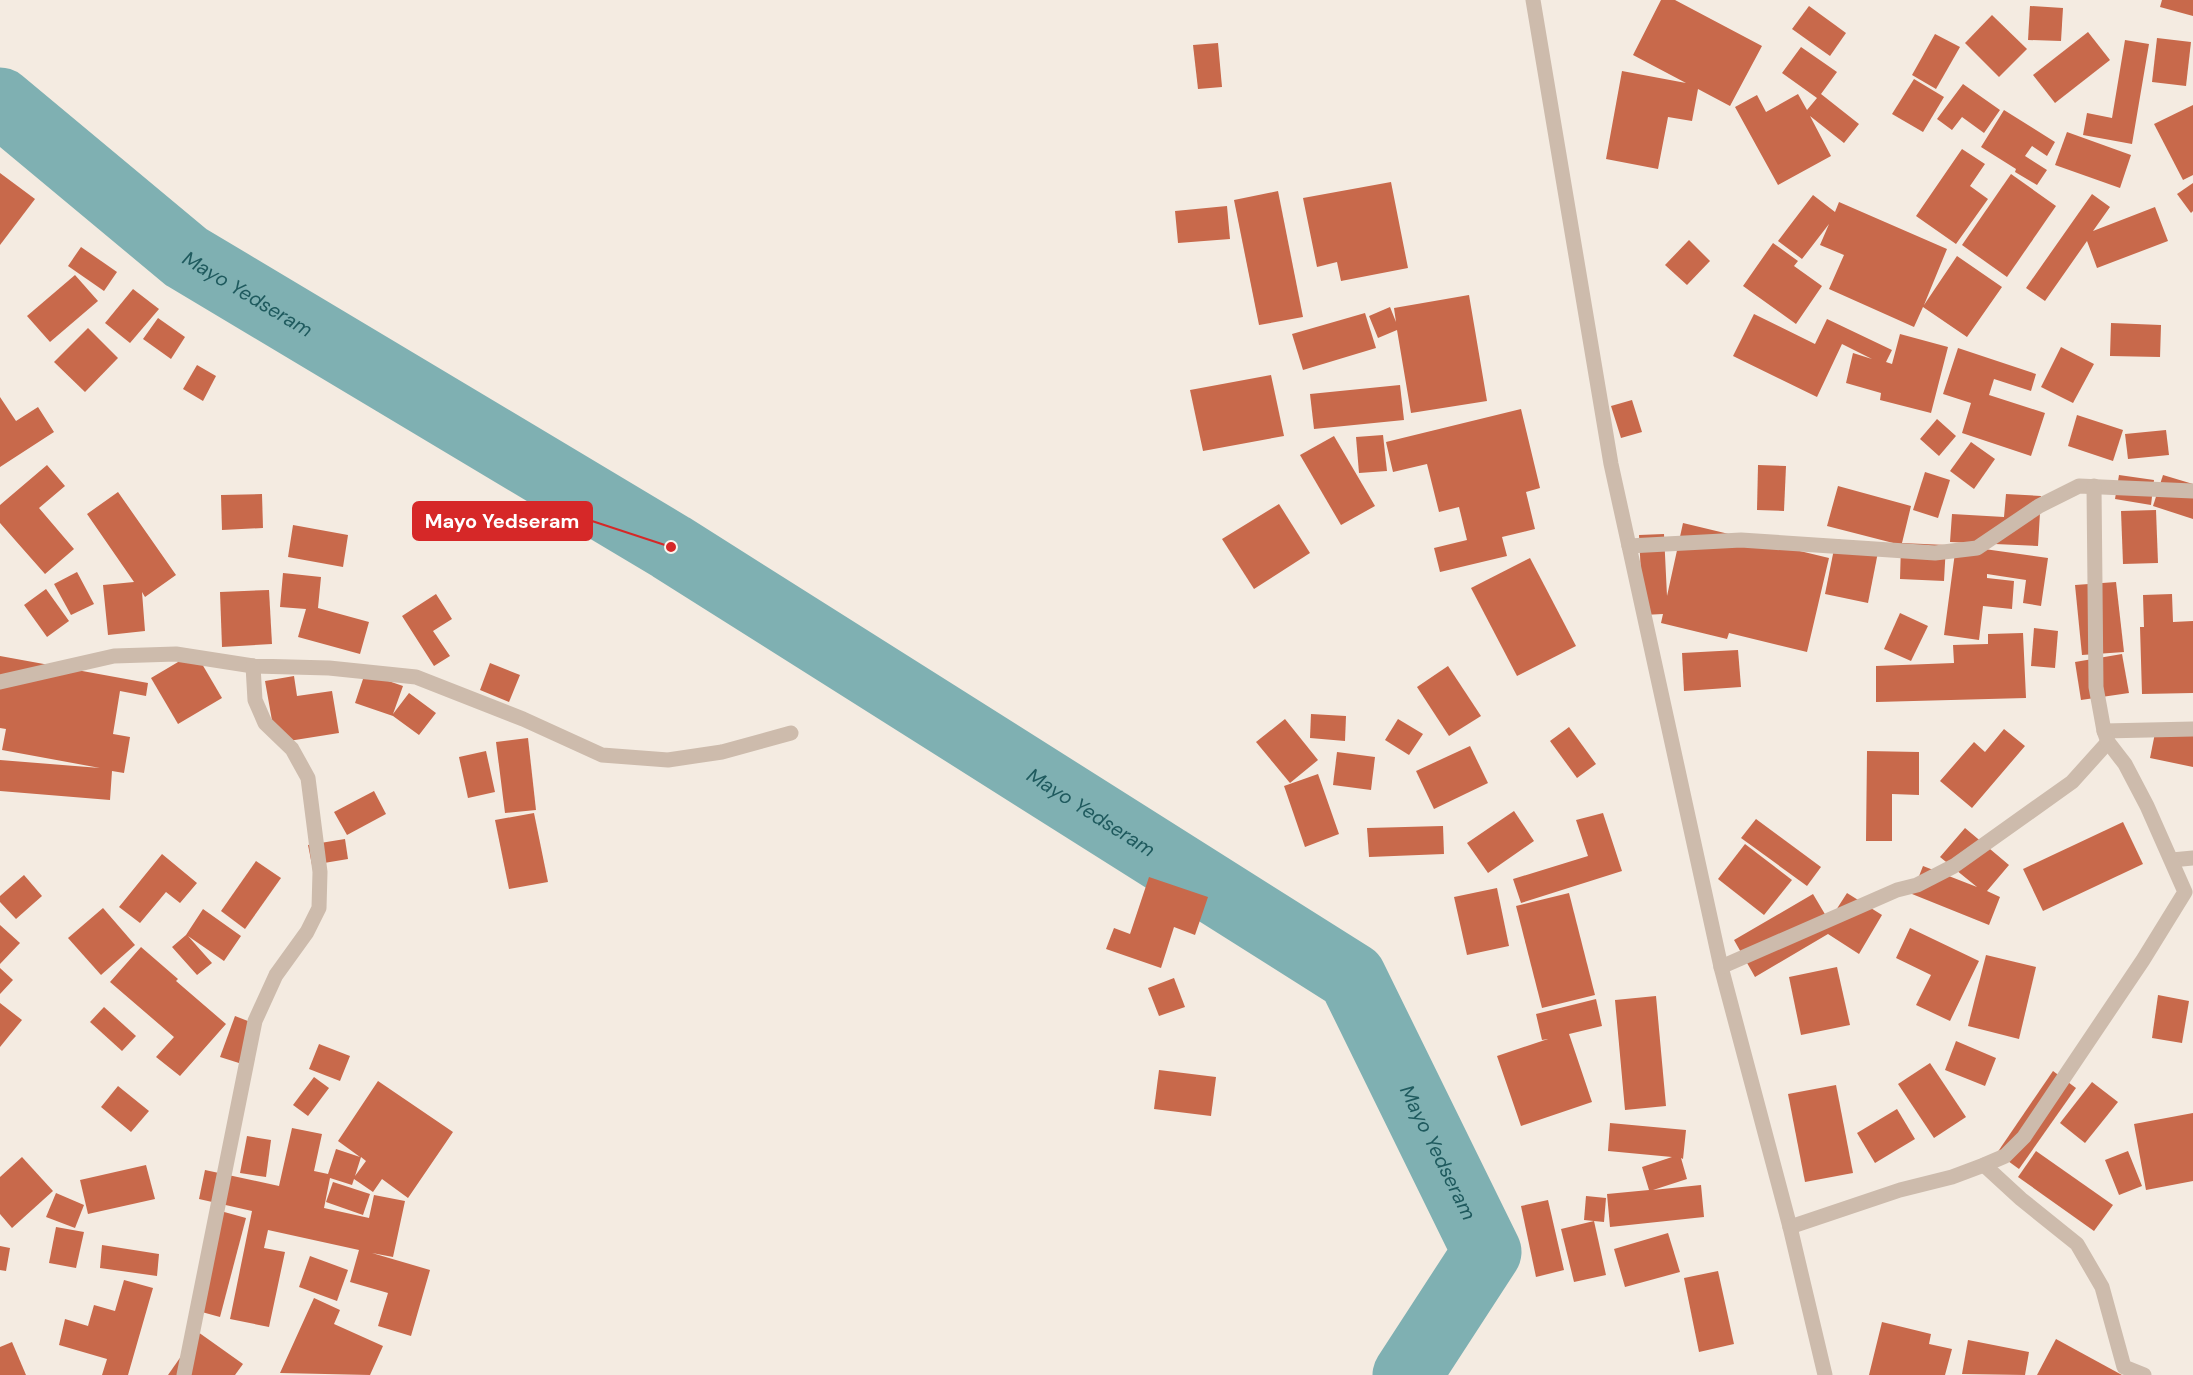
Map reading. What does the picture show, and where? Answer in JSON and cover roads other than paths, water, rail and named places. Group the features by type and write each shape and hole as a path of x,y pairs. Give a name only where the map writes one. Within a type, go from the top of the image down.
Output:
{"street":[{"path":"1533,0 1611,464 1721,967 1790,1227 1825,1375"},
{"path":"1629,546 1741,540 1935,553 1977,548 2039,506 2079,486 2193,490"},
{"path":"1790,1227 1900,1190 1952,1177 2005,1156 2024,1137 2144,960 2185,892 2172,860 2125,764 2106,737 2096,687 2094,486"},
{"path":"0,682 114,656 176,654 253,666 329,668 416,677 523,719 602,755 668,760 722,752 791,733"},
{"path":"184,1375 255,1021 276,975 308,932 319,908 320,872 308,778 292,749 265,723 255,700 253,666"},
{"path":"1721,967 1898,890 1917,885 1954,866 2072,782 2106,737 2193,729"},
{"path":"2172,860 2193,858"},
{"path":"1984,1164 2021,1199 2077,1244 2102,1287 2124,1367 2144,1375"}],"waterway":[{"name":"Mayo Yedseram","path":"0,102 186,257 671,547 1352,977 1487,1252 1407,1375"}],"place":[{"name":"Mayo Yedseram","path":"671,547"}]}
